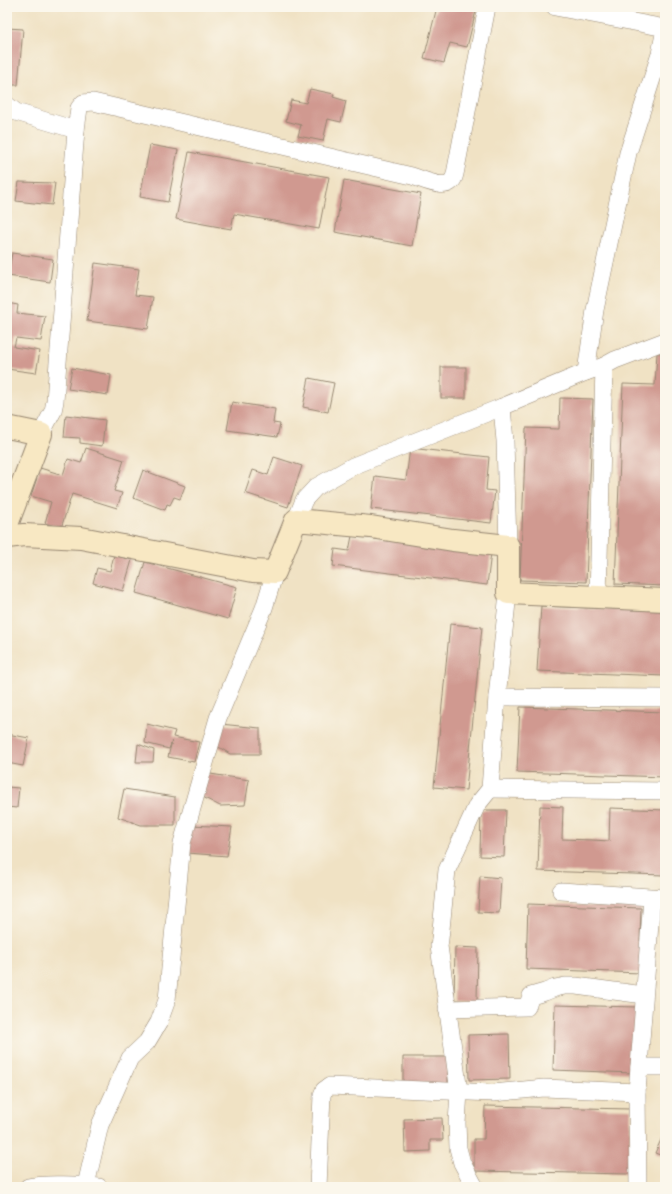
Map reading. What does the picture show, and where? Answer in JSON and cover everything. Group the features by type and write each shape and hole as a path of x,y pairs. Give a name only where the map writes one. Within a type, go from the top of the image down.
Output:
{"street":[{"path":"7,530 8,522 41,434 53,411 55,401 76,130 79,108 83,103 93,102 447,185 454,179 487,7"},
{"path":"555,7 656,26 663,30 664,34 660,54 628,153 596,310 586,372"},
{"path":"7,105 16,112 76,130"},
{"path":"28,1187 92,1186 100,1125 130,1058 147,1042 159,1022 166,1000 182,843 218,718 264,608 275,572 304,500 316,487 353,466 665,341"},
{"path":"598,597 604,366"},
{"path":"475,1187 462,1163 458,1148 457,1123 459,1092 440,946 447,870 477,805 490,789 497,697 508,593 505,441 502,407"},
{"path":"7,427 41,434"},
{"path":"296,520 371,527 453,540 508,546"},
{"path":"7,537 24,535 82,538 253,571 275,572"},
{"path":"508,593 665,600"},
{"path":"497,697 665,698"},
{"path":"490,789 665,791"},
{"path":"561,891 658,898 644,995 637,1092 638,1187"},
{"path":"447,1009 527,1007 531,996 565,986 576,986 644,995"},
{"path":"639,1067 665,1067"},
{"path":"318,1187 321,1102 324,1090 330,1086 493,1093 544,1088 637,1092"}],"building":[{"path":"437,7 477,7 467,47 450,43 444,63 424,58"},
{"path":"7,28 23,29 18,85 7,85"},
{"path":"310,89 334,94 333,97 346,101 341,122 328,119 323,141 298,136 301,125 286,121 291,100 306,103"},
{"path":"150,145 178,150 168,202 140,197"},
{"path":"189,152 329,177 319,229 234,214 231,229 176,219"},
{"path":"344,180 421,194 412,246 335,232"},
{"path":"19,182 55,183 52,205 16,201"},
{"path":"12,253 53,259 50,282 8,276"},
{"path":"95,263 139,269 135,295 153,297 148,329 87,321"},
{"path":"7,303 18,305 17,313 45,316 41,341 16,338 14,347 40,351 36,373 7,369"},
{"path":"657,353 665,353 665,586 615,584 623,384 655,385"},
{"path":"441,367 466,367 466,398 441,398"},
{"path":"72,368 111,375 108,395 68,389"},
{"path":"309,378 334,383 328,412 303,407"},
{"path":"560,398 593,399 586,582 520,580 526,428 559,429"},
{"path":"232,402 275,409 273,423 280,424 277,437 227,430"},
{"path":"66,415 105,420 102,446 80,443 80,438 64,437"},
{"path":"86,448 124,460 114,491 122,493 117,508 72,494 61,528 45,523 51,502 31,496 40,468 63,475 68,459 81,463"},
{"path":"410,448 489,457 486,490 495,491 491,523 371,509 375,476 406,480"},
{"path":"274,457 302,466 288,507 245,493 253,470 268,475"},
{"path":"143,470 185,486 180,499 174,497 170,505 167,504 165,510 133,498"},
{"path":"352,536 491,553 487,585 333,566 335,549 349,551"},
{"path":"114,555 132,560 123,591 93,583 97,568 110,571"},
{"path":"145,562 237,587 228,619 136,593"},
{"path":"541,606 665,611 665,676 537,671"},
{"path":"450,624 482,627 466,790 434,787"},
{"path":"520,707 665,712 665,777 517,772"},
{"path":"147,724 175,731 173,737 199,742 194,762 168,757 172,741 169,749 145,743"},
{"path":"220,724 260,728 260,754 230,754 217,746"},
{"path":"7,734 29,738 23,766 7,763"},
{"path":"138,744 154,750 153,762 136,762"},
{"path":"204,773 249,780 245,805 220,806 201,796"},
{"path":"7,787 19,788 17,808 7,807"},
{"path":"124,789 175,797 175,825 141,825 118,817"},
{"path":"540,806 563,807 562,839 609,841 610,808 665,810 665,875 538,871"},
{"path":"481,810 506,810 504,857 480,856"},
{"path":"190,825 232,827 227,856 187,853"},
{"path":"480,876 501,878 499,913 478,912"},
{"path":"528,904 641,908 640,941 643,941 642,973 526,969"},
{"path":"455,947 478,948 477,1001 454,1000"},
{"path":"555,1005 637,1007 634,1073 553,1070"},
{"path":"509,1034 510,1079 469,1080 468,1035"},
{"path":"403,1057 448,1057 448,1086 403,1085"},
{"path":"485,1106 631,1109 629,1174 474,1171 474,1139 484,1139"},
{"path":"442,1118 443,1140 430,1140 430,1151 405,1152 404,1119"},
{"path":"665,1131 665,1157 655,1153"}]}
